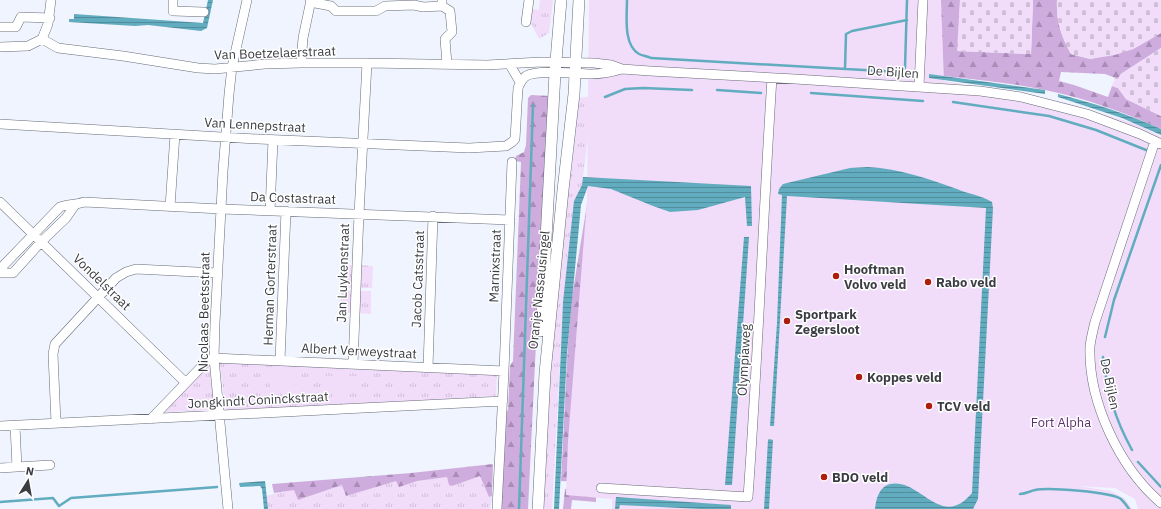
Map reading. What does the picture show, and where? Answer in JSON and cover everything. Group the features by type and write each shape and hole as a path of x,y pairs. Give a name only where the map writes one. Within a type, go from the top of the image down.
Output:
{"main road":[{"name":"Oranje Nassausingel","path":"533,509 556,68 561,0"},
{"name":"Oranje Nassausingel","path":"538,509 545,373 574,94 579,0"}],"street":[{"path":"0,46 28,46 42,39 50,18 51,0"},
{"path":"173,0 173,11 204,12"},
{"path":"226,137 232,67 247,0"},
{"path":"526,22 529,0"},
{"path":"919,86 923,0"},
{"path":"301,63 303,38 310,1 331,6 336,11 376,10 386,6 414,5 423,7 442,3 450,11 452,32 446,39 446,64"},
{"path":"0,27 16,27 21,17 50,18"},
{"name":"Van Boetzelaerstraat","path":"42,39 58,48 117,55 198,68 301,63 510,64 540,62 556,68"},
{"name":"Jan Luykenstraat","path":"353,364 367,63"},
{"path":"510,64 520,82 526,76 534,73 556,68 576,69"},
{"name":"De Bijlen","path":"576,69 593,74 622,69 703,75 919,86 932,89 980,91 1021,97 1087,114 1158,142 1095,322 1090,345 1092,372 1095,387 1100,407 1111,435 1135,475 1161,503"},
{"name":"Olympiaweg","path":"601,488 748,497 772,78"},
{"name":"Van Lennepstraat","path":"0,124 273,140 469,148 506,146 515,139 518,88 520,82"},
{"path":"170,207 175,134"},
{"name":"Nicolaas Beetsstraat","path":"226,137 217,273 214,358 228,509"},
{"path":"270,211 273,140"},
{"name":"Marnixstraat","path":"497,508 512,162"},
{"name":"Vondelstraat","path":"0,202 185,382"},
{"name":"Da Costastraat","path":"0,269 60,207 67,204 75,205 84,202 170,207 510,220"},
{"path":"0,273 13,273 41,242 66,218 75,205"},
{"name":"Herman Gorterstraat","path":"280,361 286,211"},
{"name":"Jacob Catsstraat","path":"428,368 433,216"},
{"path":"56,423 53,354 55,344 116,278 126,272 136,269 217,273"},
{"path":"151,419 185,382 208,360 214,358"},
{"name":"Albert Verweystraat","path":"214,358 504,371"},
{"name":"Jongkindt Coninckstraat","path":"0,426 220,416 502,400"},
{"path":"15,426 17,467"},
{"path":"0,468 50,465"}],"green space":[{"path":"540,0 553,0 549,33 539,39 530,21 531,9 539,10"},
{"name":"Sportpark Zegersloot","path":"589,0 941,0 944,81 1066,103 1136,124 1161,137 1161,509 1138,509 1135,499 1115,488 1077,486 1111,491 1125,499 1132,509 612,509 612,499 566,495 568,441 587,200"},
{"path":"931,0 960,0 958,51 1031,54 1033,0 1057,0 1057,15 1060,28 1071,54 1090,59 1133,49 1161,33 1161,48 1121,74 1118,79 1105,74 1061,72 1059,81 1108,97 1112,86 1118,88 1126,99 1161,116 1161,129 1104,106 1060,93 1016,85 929,74"},
{"path":"960,0 1033,0 1031,54 957,51"},
{"path":"1057,0 1161,0 1161,33 1133,49 1115,55 1090,59 1071,54 1064,41 1060,28 1057,15"},
{"path":"1161,48 1161,116 1126,99 1118,88 1112,86 1115,78 1118,79 1121,74"},
{"path":"531,95 550,96 528,509 501,509 505,413 508,410 510,366 513,361 521,162 515,161 516,156 524,152 526,145 528,98"},
{"path":"592,96 583,177 563,306 552,509 541,509 546,413 559,261 572,167 579,98"},
{"path":"589,192 644,485 561,481 568,343 572,297"},
{"path":"342,265 354,265 354,288 341,287"},
{"path":"360,265 373,266 372,288 359,288"},
{"path":"341,290 353,291 353,313 340,313"},
{"path":"359,291 371,291 371,314 358,313"},
{"path":"221,361 497,374 496,396 362,405 227,410 225,407"},
{"path":"209,365 214,408 212,410 163,412"},
{"path":"278,369 292,375 297,387 287,396 271,389 268,379"},
{"path":"390,373 419,375 405,386"},
{"path":"322,376 361,376 361,390 322,390"},
{"path":"493,464 492,496 489,497 480,476 452,486 449,485 447,477 417,481 399,487 396,481 346,496 342,485 298,500 294,490 274,493 272,484 411,473"},
{"path":"480,475 489,497 492,496 490,509 268,509 266,496 294,489 298,500 343,485 346,496 396,480 399,486 417,481 447,477 449,485 452,486"},
{"path":"565,489 596,489 596,502 572,500 571,509 563,509"}],"water":[{"path":"208,0 213,0 207,28 201,31 148,25 135,26 69,22 69,19 74,19 74,14 203,23"},
{"path":"929,74 1045,90 1045,94 929,78"},
{"path":"1058,94 1136,118 1161,129 1161,135 1122,118 1058,97"},
{"path":"868,167 891,170 935,181 992,202 993,208 978,499 973,509 875,509 877,497 883,488 890,484 904,485 936,503 948,507 956,506 972,493 986,208 787,196 774,426 770,426 777,323 782,195 778,194 779,189 783,184 850,168"},
{"path":"583,177 751,186 752,226 747,226 745,197 698,210 670,212 611,189 588,186 581,205 567,353 559,509 554,509 563,302 574,201 582,185"},
{"path":"744,237 749,237 732,485 725,485"},
{"path":"768,440 773,440 769,509 764,509"},
{"path":"265,481 268,509 264,509 262,489 260,486 240,487 239,483"},
{"path":"616,497 731,505 731,509 620,505 619,509 615,509"}],"waterway":[{"path":"627,0 627,30 630,44 639,54 651,58 899,72 905,68 907,0"},
{"path":"845,68 846,34 852,31 907,20"},
{"path":"605,97 625,89 643,88 692,90"},
{"path":"717,90 761,93"},
{"path":"811,93 923,101"},
{"path":"953,102 1049,116 1096,130 1146,150"},
{"path":"519,509 533,105"},
{"path":"1105,337 1114,300 1161,165"},
{"path":"1103,357 1109,394 1116,416 1132,450"},
{"path":"1138,462 1161,487"},
{"path":"0,502 53,498 59,506 71,498 217,487"},
{"path":"1020,494 1042,489 1093,492 1115,496 1121,499 1129,509"}],"place":[{"name":"Hooftman Volvo veld","path":"836,276"},
{"name":"Rabo veld","path":"928,282"},
{"name":"Sportpark Zegersloot","path":"787,321"},
{"name":"Koppes veld","path":"859,377"},
{"name":"TCV veld","path":"929,406"},
{"name":"BDO veld","path":"824,477"}],"park label":[{"name":"Fort Alpha","path":"1061,422"}]}
